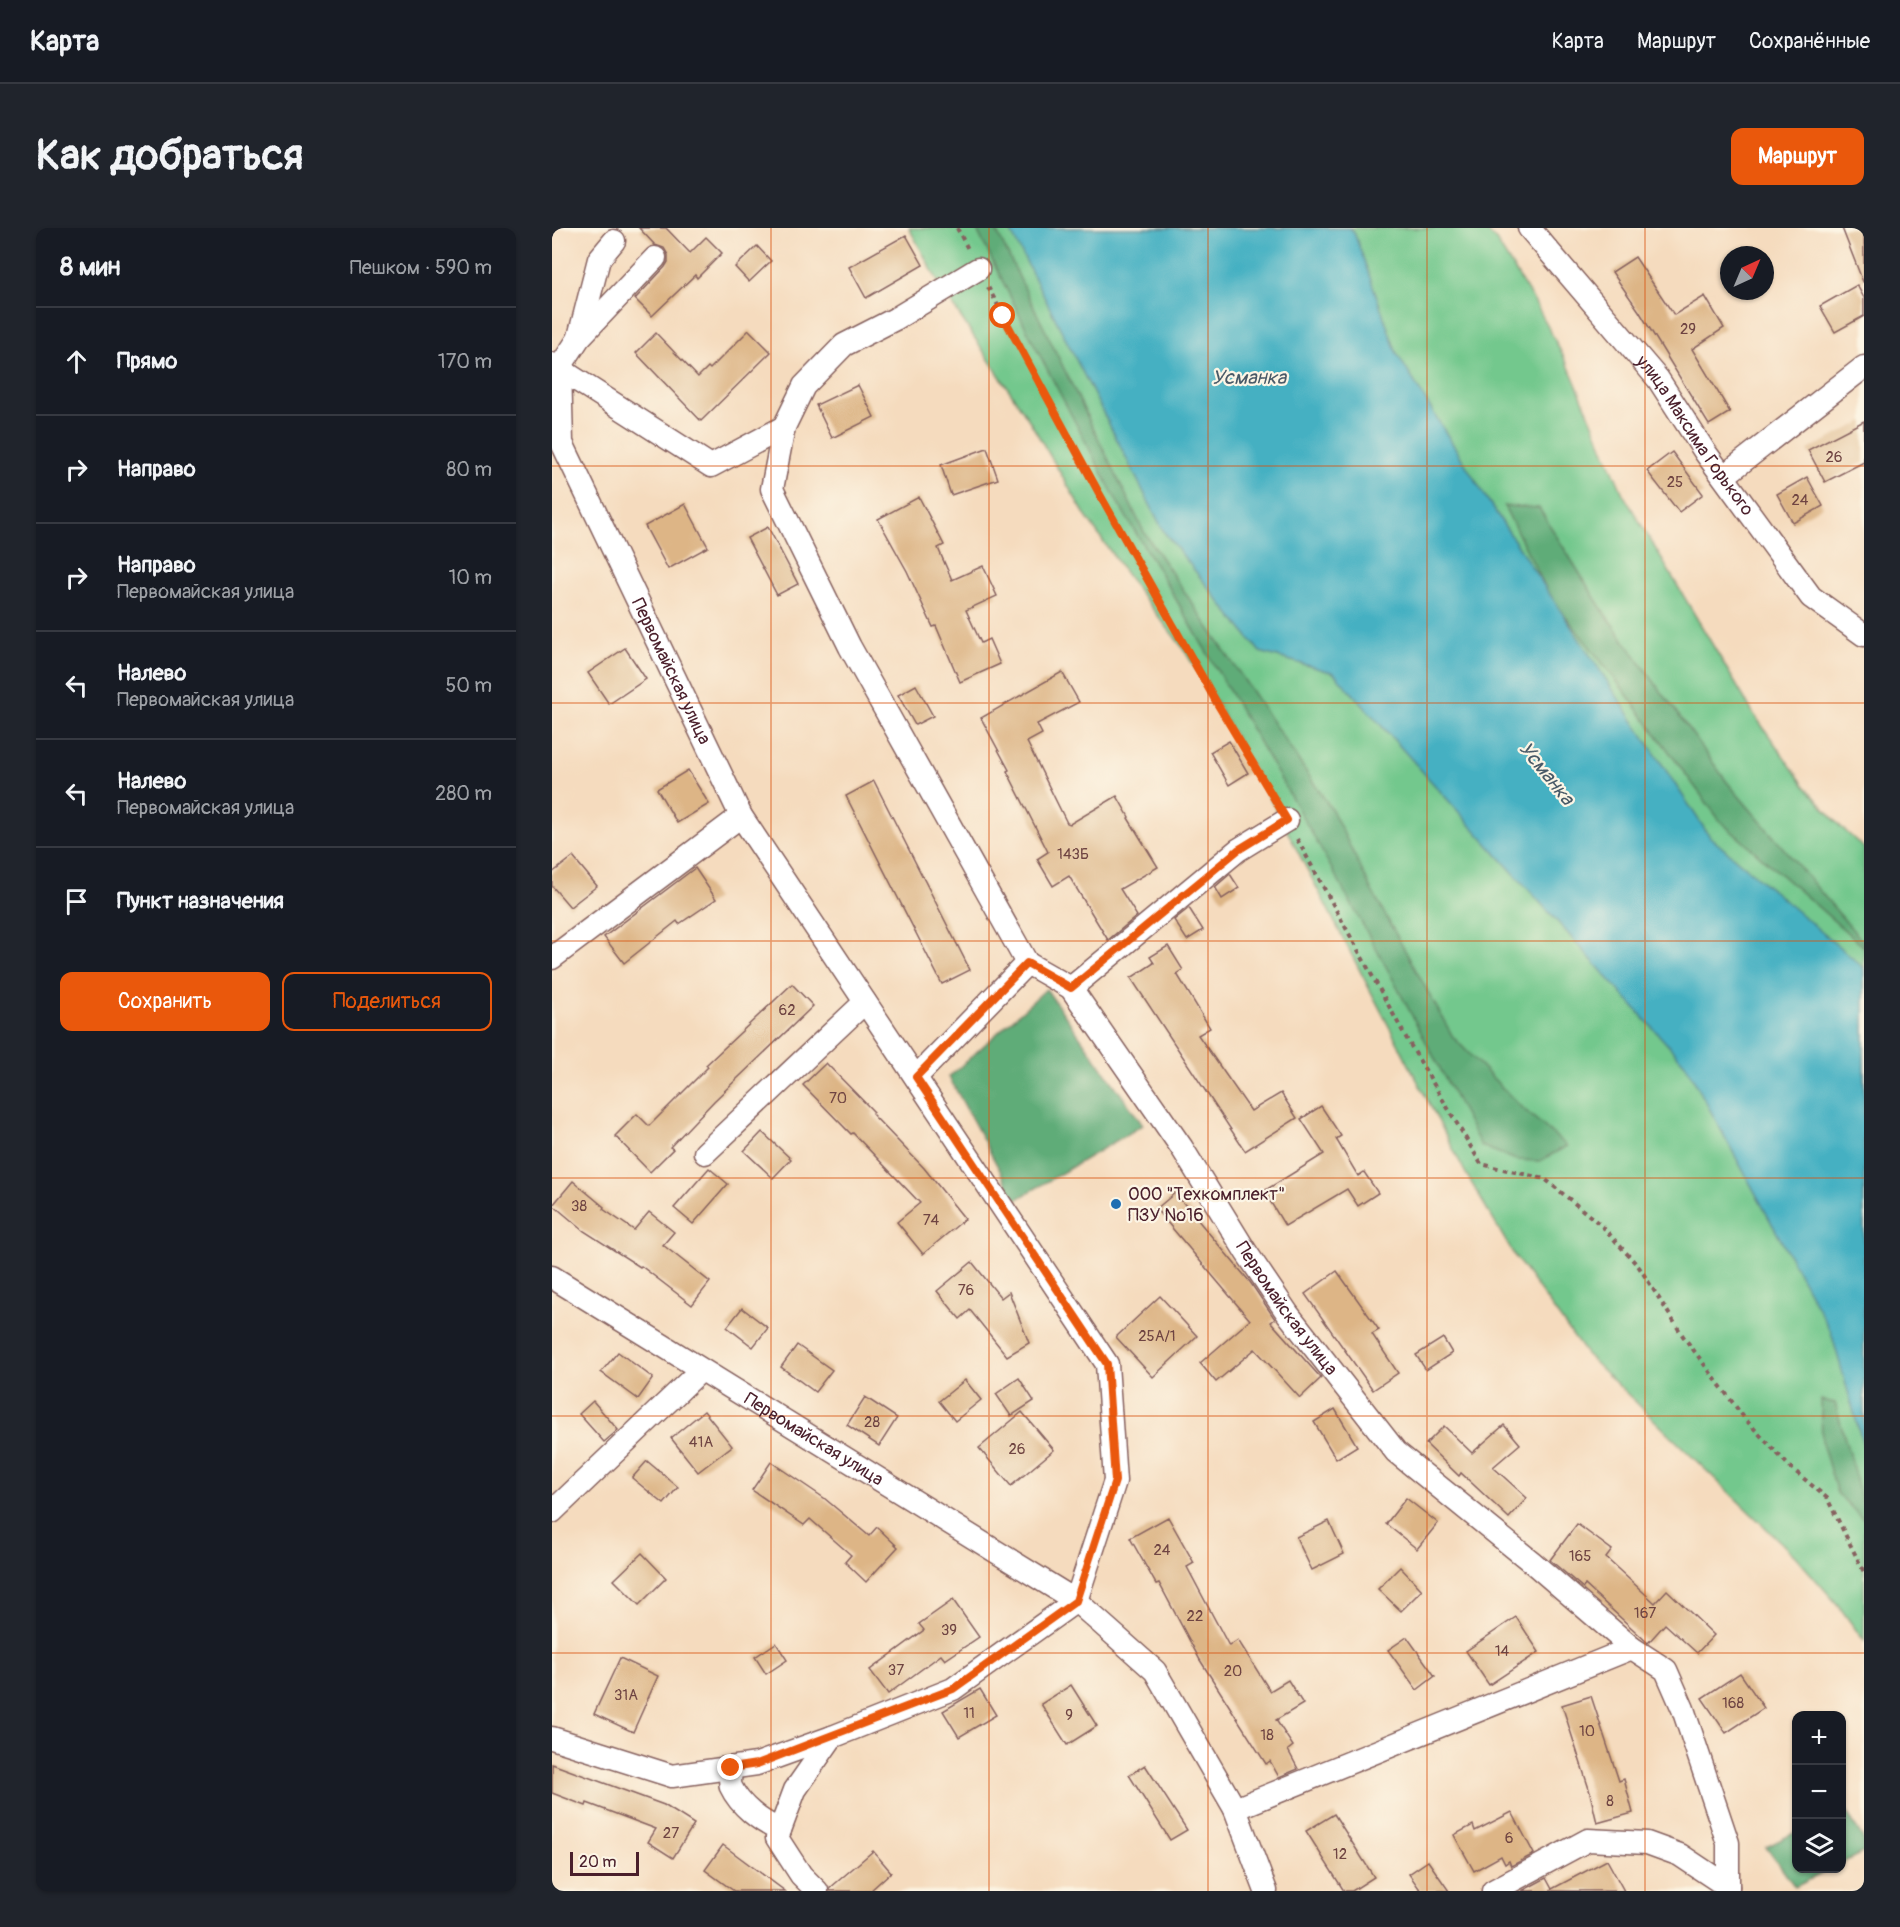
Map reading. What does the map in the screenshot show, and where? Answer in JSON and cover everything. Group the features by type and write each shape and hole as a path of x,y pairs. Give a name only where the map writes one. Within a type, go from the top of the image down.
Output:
{"street":[{"name":"улица Максима Горького","path":"1529,228 1658,378 1705,452 1811,597 1864,635"},
{"path":"579,338 599,259 614,241"},
{"path":"655,258 579,338 556,366 711,466 784,427"},
{"path":"916,1077 1027,963 850,648 772,489 784,427 804,386 844,345 896,319 978,269"},
{"name":"Первомайская улица","path":"556,366 562,443 741,816 1107,1364 1115,1481 1076,1601"},
{"path":"1724,476 1864,367"},
{"path":"552,958 741,816"},
{"path":"1071,988 1238,850 1287,820"},
{"name":"Первомайская улица","path":"1027,963 1071,988 1182,1148 1288,1314 1396,1452 1533,1563 1632,1648 1666,1670 1683,1709 1728,1843 1727,1889"},
{"path":"705,1153 865,1002"},
{"name":"Первомайская улица","path":"552,1277 1076,1601 1155,1671 1235,1809 1266,1891"},
{"path":"552,1512 701,1370"},
{"path":"552,1738 672,1776 757,1764 953,1689 1076,1601"},
{"path":"1235,1809 1632,1648"},
{"path":"817,1891 801,1875 777,1838 795,1790 832,1737"},
{"path":"731,1768 730,1785 744,1805 767,1825 780,1830"},
{"path":"1493,1891 1588,1840 1647,1843 1680,1855 1727,1889"}],"path":[{"path":"957,228 1099,493 1218,705 1287,820 1408,1041 1481,1164 1545,1179 1602,1226 1639,1267 1683,1336 1745,1419 1791,1467 1827,1498 1864,1572"}],"green space":[{"path":"909,228 1483,228 1495,239 1537,306 1569,367 1623,494 1753,713 1804,785 1840,826 1864,848 1864,1641 1838,1605 1796,1557 1586,1354 1514,1255 1465,1172 1274,806 1214,699 1183,648 1131,581 1087,518 1029,420 941,287"},
{"path":"976,228 995,228 1144,532 1332,810 1372,891 1453,1037 1520,1106 1567,1146 1540,1161 1516,1160 1481,1146 1389,972 1309,828 1119,505"},
{"path":"1504,506 1539,508 1605,614 1727,782 1864,943 1864,947 1721,822 1622,688 1551,598"},
{"path":"1046,989 1143,1125 1016,1200 949,1077"},
{"path":"1821,1400 1835,1403 1864,1508 1864,1520 1837,1493 1822,1443"},
{"path":"1846,1810 1864,1841 1864,1852 1846,1861"},
{"path":"1792,1834 1792,1873 1823,1873 1795,1887 1766,1847"}],"water":[{"name":"Усманка","path":"1009,228 1350,228 1354,232 1397,354 1485,496 1710,837 1864,968 1864,1448 1831,1332 1685,1064 1334,673 1260,652 1164,532"}],"building":[{"path":"639,228 666,228 690,253 706,237 722,253 697,278 695,275 652,316 635,299 665,267 668,255 664,248 655,245"},
{"path":"1842,228 1864,228 1863,282"},
{"path":"906,235 923,265 866,298 849,267"},
{"path":"757,246 771,261 749,282 735,267"},
{"path":"1635,257 1674,315 1705,296 1724,328 1692,349 1730,412 1709,425 1639,311 1612,272"},
{"path":"1857,285 1864,298 1864,316 1835,332 1820,306"},
{"path":"749,330 771,352 701,421 636,353 656,333 698,377 708,367 710,369"},
{"path":"858,385 874,417 832,438 816,405"},
{"path":"1864,421 1864,462 1825,482 1808,450"},
{"path":"987,448 998,479 951,495 941,465"},
{"path":"1672,452 1703,494 1679,512 1647,471"},
{"path":"1807,477 1823,506 1793,523 1777,494"},
{"path":"919,497 944,545 938,548 952,580 983,566 997,596 966,610 981,643 989,639 1000,664 960,682 936,626 933,627 907,571 878,519"},
{"path":"685,504 708,547 668,569 645,526"},
{"path":"768,527 798,584 777,595 747,538"},
{"path":"625,648 646,679 609,704 588,673"},
{"path":"1062,672 1079,702 1037,724 1042,734 1027,742 1067,823 1070,824 1117,796 1158,867 1120,889 1137,916 1108,940 1069,876 1053,886 1037,859 1048,852 981,718"},
{"path":"916,685 933,716 915,725 898,695"},
{"path":"1229,741 1248,773 1229,785 1210,752"},
{"path":"688,770 709,804 677,823 657,789"},
{"path":"874,781 970,970 942,984 846,796"},
{"path":"573,857 597,886 570,907 552,886 552,873"},
{"path":"695,868 716,899 679,924 677,921 624,963 604,937"},
{"path":"1230,874 1239,888 1222,899 1215,887"},
{"path":"1189,908 1203,930 1187,940 1174,920"},
{"path":"1168,946 1183,970 1177,974 1210,1028 1198,1035 1251,1111 1281,1093 1297,1118 1245,1151 1131,978 1154,963 1150,957"},
{"path":"792,984 813,1006 714,1101 670,1147 673,1149 650,1172 615,1136 637,1114 649,1126 708,1067 706,1065"},
{"path":"826,1063 924,1168 965,1219 923,1254 897,1222 920,1203 803,1085"},
{"path":"1321,1106 1341,1136 1336,1139 1358,1176 1364,1172 1378,1193 1358,1206 1347,1189 1285,1226 1264,1191 1324,1154 1301,1119"},
{"path":"762,1132 791,1159 773,1178 744,1151"},
{"path":"709,1168 728,1184 693,1224 674,1208"},
{"path":"573,1181 604,1207 603,1209 634,1230 649,1212 674,1232 663,1245 710,1282 692,1305 641,1266 584,1231 553,1205"},
{"path":"1175,1193 1250,1282 1275,1319 1271,1322 1321,1378 1300,1398 1255,1349 1216,1382 1200,1363 1250,1320 1156,1209"},
{"path":"972,1262 1001,1298 1009,1292 1029,1343 1007,1356 970,1310 960,1319 937,1291"},
{"path":"1337,1271 1379,1330 1372,1334 1398,1373 1373,1390 1305,1294"},
{"path":"1160,1296 1197,1336 1153,1377 1116,1337"},
{"path":"742,1308 768,1328 753,1347 727,1327"},
{"path":"1443,1338 1452,1353 1426,1370 1416,1355"},
{"path":"797,1345 832,1370 815,1392 781,1367"},
{"path":"618,1352 653,1378 638,1399 601,1372"},
{"path":"1019,1378 1034,1401 1011,1416 996,1394"},
{"path":"965,1380 981,1400 955,1421 939,1401"},
{"path":"865,1397 897,1418 879,1446 847,1425"},
{"path":"593,1401 618,1430 604,1442 579,1414"},
{"path":"1335,1409 1357,1446 1336,1459 1314,1422"},
{"path":"704,1411 732,1446 698,1472 671,1438"},
{"path":"1022,1412 1054,1450 1011,1486 979,1448"},
{"path":"1504,1425 1520,1444 1493,1467 1527,1498 1509,1518 1461,1473 1459,1476 1426,1444 1444,1426 1472,1453"},
{"path":"647,1461 678,1487 664,1504 632,1478"},
{"path":"771,1462 824,1498 869,1536 877,1527 898,1547 866,1582 845,1562 851,1555 810,1519 804,1525 752,1490"},
{"path":"1406,1498 1438,1523 1417,1549 1386,1524"},
{"path":"1168,1517 1194,1563 1187,1567 1229,1646 1238,1640 1270,1691 1288,1680 1303,1704 1276,1720 1293,1746 1288,1750 1298,1769 1279,1777 1270,1761 1266,1764 1200,1660 1159,1583 1156,1584 1130,1538"},
{"path":"1329,1521 1344,1554 1312,1570 1296,1537"},
{"path":"1577,1524 1612,1550 1606,1558 1655,1603 1667,1590 1714,1635 1697,1653 1665,1624 1648,1643 1585,1585 1583,1588 1550,1560"},
{"path":"642,1553 666,1578 639,1605 614,1580"},
{"path":"1400,1567 1422,1590 1401,1611 1378,1589"},
{"path":"953,1600 979,1637 945,1660 941,1655 888,1694 870,1670 924,1630 919,1624"},
{"path":"1516,1617 1539,1652 1489,1685 1466,1651"},
{"path":"1407,1637 1435,1676 1417,1690 1388,1650"},
{"path":"776,1643 787,1660 766,1674 755,1657"},
{"path":"620,1658 658,1676 633,1732 594,1714"},
{"path":"1740,1673 1764,1708 1726,1733 1702,1698"},
{"path":"1071,1685 1097,1726 1067,1745 1041,1704"},
{"path":"980,1689 996,1715 959,1737 943,1711"},
{"path":"1591,1696 1619,1781 1624,1779 1633,1813 1597,1823 1589,1789 1562,1705"},
{"path":"552,1764 664,1805 694,1824 673,1858 648,1842 656,1829 587,1803 586,1806 552,1793"},
{"path":"1145,1765 1187,1830 1170,1840 1129,1775"},
{"path":"1512,1812 1534,1854 1511,1866 1509,1861 1505,1864 1501,1856 1474,1871 1454,1835 1473,1825 1475,1831"},
{"path":"1334,1814 1374,1877 1352,1891 1344,1891 1306,1831"},
{"path":"723,1845 785,1891 734,1891 705,1870"},
{"path":"873,1851 891,1872 870,1891 830,1891 830,1888"},
{"path":"1607,1860 1624,1891 1522,1891 1546,1878 1552,1889"},
{"path":"1428,1861 1449,1891 1421,1891 1409,1874"}],"place":[{"name":"ООО \"Техкомплект\" ПЗУ №16","path":"1116,1204"}],"route":[{"path":"731,1768 757,1764 953,1689 1076,1601 1115,1481 1107,1364 916,1077 1027,963 1071,988 1238,850 1287,820 1218,705 1003,316"}]}
